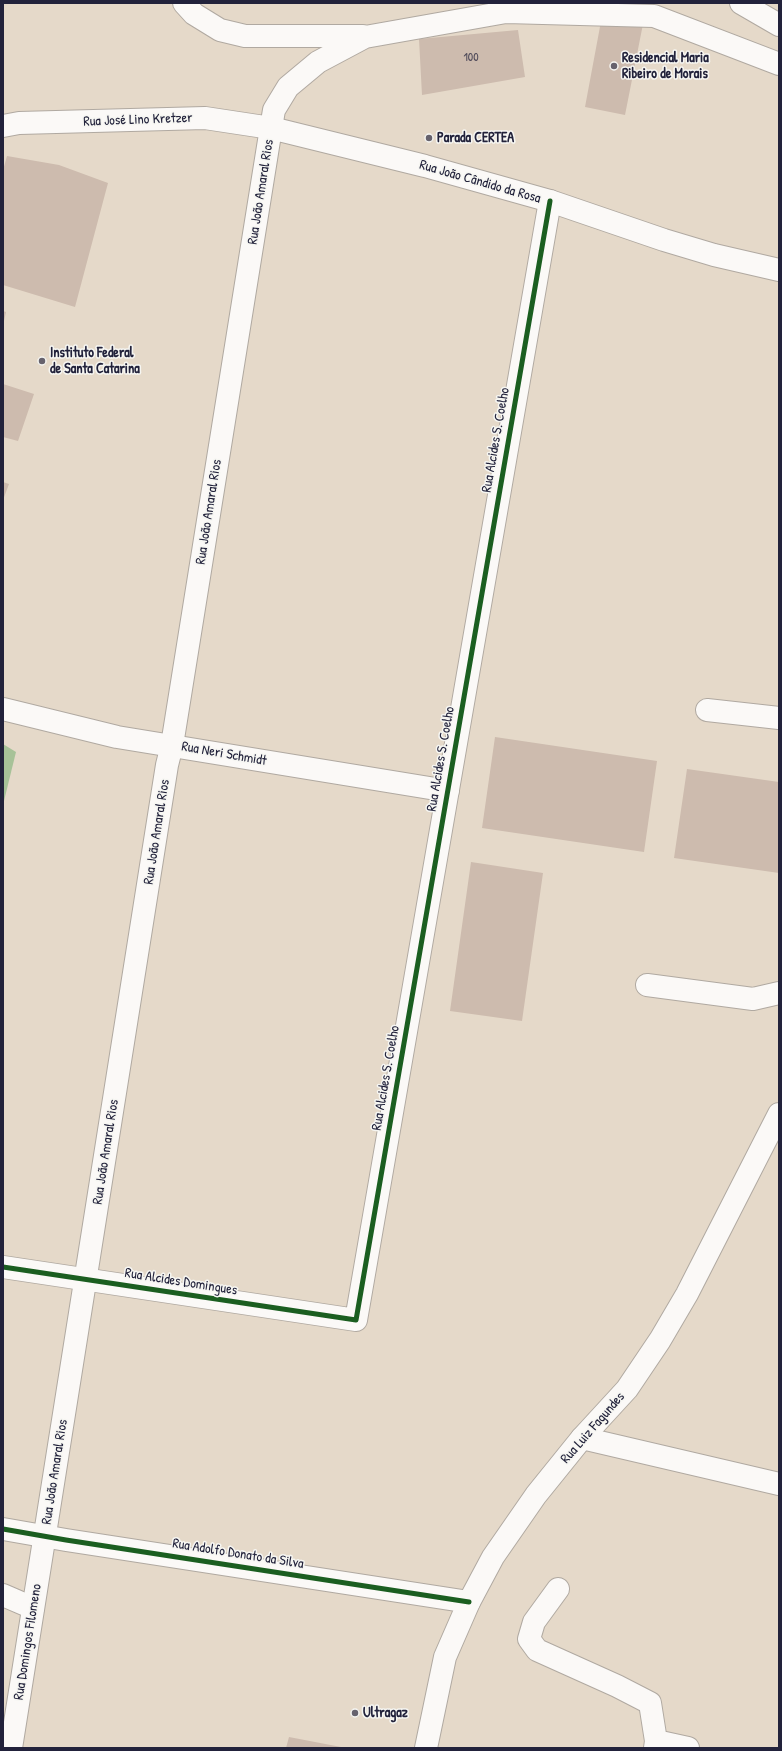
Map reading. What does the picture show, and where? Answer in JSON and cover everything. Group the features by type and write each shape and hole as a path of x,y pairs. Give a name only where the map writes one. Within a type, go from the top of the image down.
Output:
{"main road":[{"path":"184,3 194,14 220,30 245,36 365,36 506,12 654,16 779,64"},
{"path":"741,3 779,25"},
{"name":"Rua João Amaral Rios","path":"45,1536 167,765 172,745 274,110 288,87 318,62 365,36"},
{"name":"Rua José Lino Kretzer","path":"3,126 19,123 205,118 272,128"},
{"name":"Rua João Cândido da Rosa","path":"272,128 425,166 550,201 664,240 714,255 779,270"},
{"name":"Rua Alcides S. Coelho","path":"356,1320 550,201"},
{"name":"Rua Neri Schmidt","path":"3,709 118,736 448,792"},
{"path":"707,710 779,718"},
{"path":"648,985 753,999 779,993"},
{"name":"Rua Luiz Fagundes","path":"426,1748 445,1657 469,1602 502,1544 536,1495 582,1438 627,1389 660,1340 687,1294 779,1114"},
{"name":"Rua Alcides Domingues","path":"3,1267 356,1320"},
{"path":"582,1438 779,1484"},
{"name":"Rua Adolfo Donato da Silva","path":"3,1529 469,1602"},
{"name":"Rua Domingos Filomeno","path":"11,1748 45,1536"},
{"path":"558,1589 534,1622 529,1639 537,1650 617,1686 650,1703 655,1745 688,1748"},
{"path":"3,1595 33,1608"}],"green space":[{"path":"3,744 16,752 3,805"}],"building":[{"name":"Residencial Maria Ribeiro de Morais","path":"602,16 643,24 625,115 585,107"},
{"path":"518,30 525,77 422,95 419,39"},
{"path":"7,156 59,165 108,183 75,307 3,285 3,170"},
{"path":"3,311 6,312 4,321 3,321"},
{"path":"3,384 34,394 18,441 3,437"},
{"path":"3,482 9,484 3,500"},
{"path":"495,737 657,761 644,852 482,828"},
{"path":"687,769 779,782 779,873 674,858"},
{"path":"471,862 543,873 522,1021 450,1011"},
{"path":"289,1737 341,1747 341,1748 286,1748"}],"cycle path":[{"path":"3,1267 356,1320 550,201"},
{"path":"3,1529 469,1602"}],"place":[{"name":"Residencial Maria Ribeiro de Morais","path":"614,66"},
{"name":"Parada CERTEA","path":"429,138"},
{"name":"Instituto Federal de Santa Catarina","path":"42,361"},
{"name":"Ultragaz","path":"355,1713"}]}
